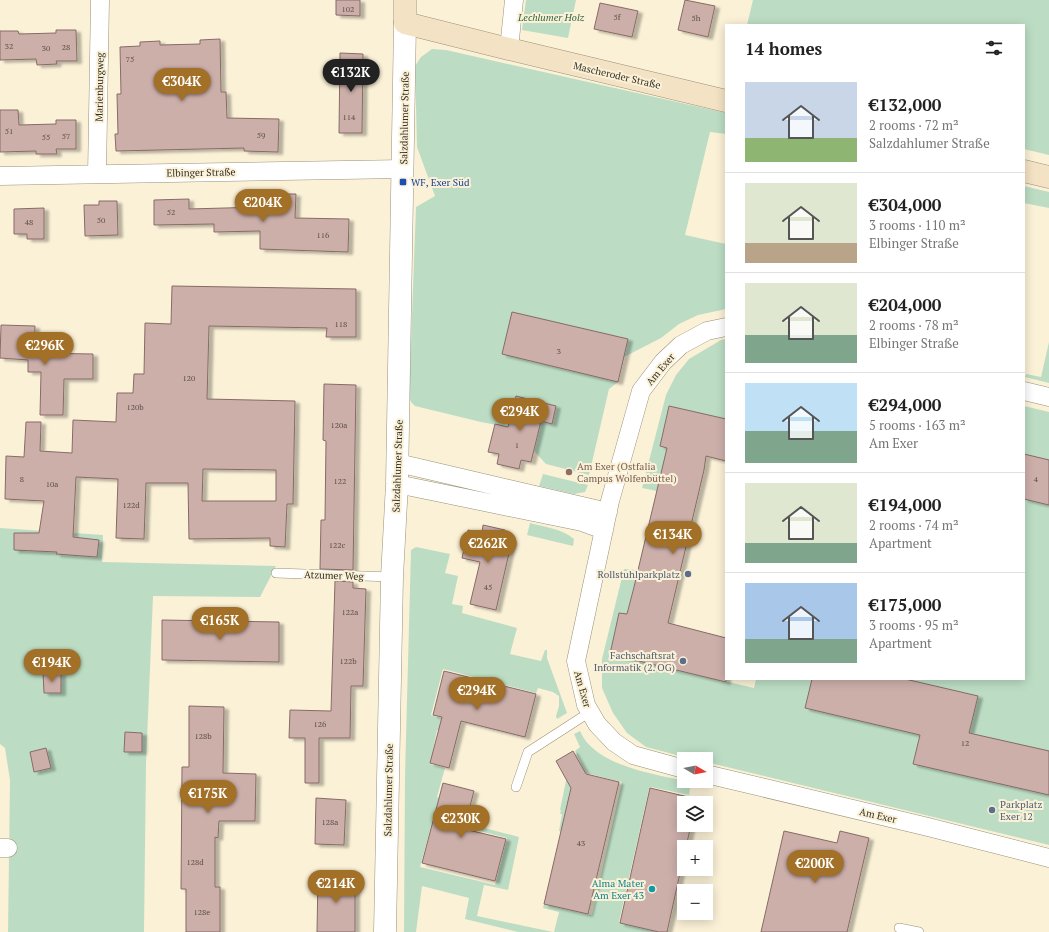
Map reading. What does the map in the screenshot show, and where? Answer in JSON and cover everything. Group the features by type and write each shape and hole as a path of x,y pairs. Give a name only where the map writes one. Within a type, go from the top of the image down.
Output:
{"main road":[{"name":"Salzdahlumer Straße","path":"405,0 405,23"},
{"name":"Mascheroder Straße","path":"405,23 725,101"},
{"path":"1025,171 1049,177"}],"street":[{"name":"Marienburgweg","path":"97,174 100,0"},
{"path":"509,49 514,0"},
{"name":"Salzdahlumer Straße","path":"385,932 392,577 397,473 405,23"},
{"name":"Elbinger Straße","path":"0,176 403,169"},
{"name":"Am Exer","path":"677,767 633,755 614,742 597,724 586,705 576,660 614,487 641,391 663,362 681,345 708,332 725,327"},
{"path":"1025,391 1049,396"},
{"path":"397,473 608,512"},
{"path":"397,473 582,522 604,530"},
{"name":"Am Exer","path":"713,776 928,827 1049,858"}],"lane":[{"name":"Atzumer Weg","path":"276,573 392,577"},
{"path":"516,786 528,752 590,712"},
{"path":"899,928 918,932"}],"green space":[{"name":"Lechlumer Holz","path":"526,0 576,0 568,38 522,30"},
{"path":"753,0 1049,0 1049,155 1025,149 1025,24 747,24"},
{"path":"432,49 446,50 725,113 725,134 710,132 685,235 725,244 725,309 698,315 679,324 661,338 624,357 618,382 609,389 589,475 546,464 534,451 538,434 534,433 532,419 552,424 556,406 516,396 513,428 415,406 411,402 409,397 416,207 435,196 417,147 415,66 421,57"},
{"path":"1025,186 1049,192 1049,208 1025,203"},
{"path":"725,339 725,419 669,406 660,446 667,448 657,491 642,488 666,395 676,375 689,359 721,340"},
{"path":"1049,342 1049,383 1025,377 1026,374 1041,377"},
{"path":"1025,406 1049,412 1049,845 713,764 713,752 677,752 677,755 646,747 627,733 613,713 602,688 602,659 624,569 638,570 627,614 619,613 610,654 754,688 756,680 1025,680"},
{"path":"543,474 588,485 585,492 574,494 539,486"},
{"path":"530,523 564,533 574,539 573,546 527,535"},
{"path":"0,528 103,535 102,562 276,566 260,597 153,596 146,764 144,932 8,932 10,780 5,748 0,744"},
{"path":"416,547 450,554 445,573 458,576 452,604 463,606 462,613 517,628 510,654 541,661 545,650 547,650 547,658 567,713 557,719 556,716 559,706 559,696 553,692 538,688 536,693 443,669 431,715 455,722 452,733 437,730 430,764 445,768 437,797 470,806 463,826 433,819 420,867 495,885 507,838 476,830 477,826 519,837 508,890 484,885 477,916 553,932 518,932 465,919 469,898 422,886 416,932 404,932 405,776 411,550"},
{"path":"580,731 588,743 599,753 613,761 646,772 677,779 677,788 690,788 689,795 651,787 649,789 619,922 659,932 554,932 559,912 543,908 544,904 592,915 622,782 578,771 563,832 559,831 562,814 560,814 560,810 567,776 564,775 581,763 575,751 580,747 574,734"}],"building":[{"path":"336,0 360,0 360,16 336,15"},
{"path":"685,0 715,6 708,37 678,30"},
{"path":"600,3 638,11 632,37 594,29"},
{"path":"56,30 76,30 77,61 56,61 57,64 37,65 36,59 0,60 0,31 18,31 19,34 56,33"},
{"path":"220,39 221,92 226,92 227,118 279,119 278,152 244,151 244,148 116,151 115,134 118,134 117,94 121,94 120,47 140,46 140,42 160,41 160,45 200,44 200,40"},
{"path":"340,53 363,54 362,133 339,133"},
{"path":"0,110 18,110 19,125 56,124 56,120 76,120 76,149 56,149 57,154 36,154 36,151 0,152"},
{"path":"261,194 296,194 295,218 349,219 348,252 260,249 260,231 214,232 214,224 154,225 154,200 189,199 189,209 261,207"},
{"path":"99,201 117,201 118,235 85,236 84,205 99,205"},
{"path":"44,208 44,239 27,239 27,234 14,234 14,209"},
{"path":"172,286 356,289 356,337 326,337 327,328 209,326 207,399 295,401 293,504 287,504 285,547 270,546 270,538 189,539 188,483 146,483 144,539 116,538 118,479 76,477 73,537 99,540 97,557 56,554 57,552 14,550 14,533 39,533 44,501 5,499 6,456 24,457 26,422 41,422 40,451 72,453 73,420 116,422 117,393 133,393 134,374 144,374 145,323 171,324","holes":["203,469 276,470 276,501 202,501"]},
{"path":"512,312 628,339 618,382 502,354"},
{"path":"1,325 35,326 34,353 93,354 93,379 64,379 63,415 40,415 41,372 28,372 28,360 0,358"},
{"path":"324,384 356,385 353,570 320,569 321,520 325,520 326,441 323,440"},
{"path":"516,396 556,406 552,424 541,421 531,462 521,460 519,469 497,464 499,454 488,452 495,424 508,427"},
{"path":"669,406 725,419 725,461 706,456 668,623 725,638 726,682 610,654 619,613 627,614 634,587 667,448 660,446"},
{"path":"1025,454 1049,460 1049,505 1025,499"},
{"path":"483,525 505,530 503,538 512,540 496,610 470,604 480,562 462,558 468,530 482,533"},
{"path":"335,581 353,582 353,588 366,589 363,686 351,686 350,738 319,738 319,783 305,783 305,738 289,738 290,710 331,711"},
{"path":"162,620 279,622 279,662 162,660"},
{"path":"444,671 536,694 525,737 461,721 449,768 430,763 442,717 433,715"},
{"path":"43,673 61,673 61,693 44,693"},
{"path":"812,680 909,680 978,696 969,733 1049,751 1049,795 913,764 920,735 805,708"},
{"path":"189,706 224,707 223,773 256,774 255,821 219,821 218,838 215,837 215,887 220,887 220,932 186,932 186,889 181,889 182,767 189,767"},
{"path":"125,732 142,733 142,752 124,752"},
{"path":"46,748 51,768 34,772 30,752"},
{"path":"573,751 586,774 619,782 588,914 544,904 571,788 556,761"},
{"path":"443,783 474,791 464,829 506,839 495,881 422,863"},
{"name":"Alma Mater Am Exer 43","path":"650,788 684,796 677,796 677,832 689,832 688,840 677,840 677,876 679,876 667,932 659,932 620,923"},
{"path":"316,798 346,800 344,845 315,844"},
{"path":"784,831 837,843 840,831 869,838 847,932 761,932"},
{"path":"318,876 355,876 355,932 317,932"}],"place":[{"name":"WF, Exer Süd","path":"403,182"},
{"name":"Am Exer (Ostfalia Campus Wolfenbüttel)","path":"569,472"},
{"name":"Rollstuhlparkplatz","path":"688,574"},
{"name":"Fachschaftsrat Informatik (2. OG)","path":"683,661"},
{"name":"Parkplatz Exer 12","path":"992,810"},
{"name":"Alma Mater Am Exer 43","path":"652,889"}]}
